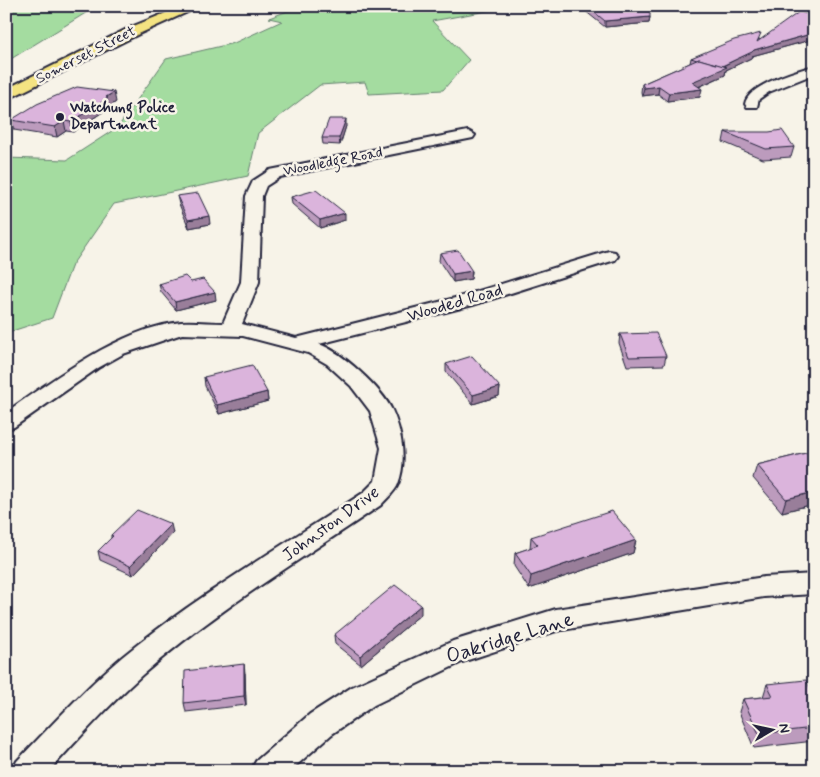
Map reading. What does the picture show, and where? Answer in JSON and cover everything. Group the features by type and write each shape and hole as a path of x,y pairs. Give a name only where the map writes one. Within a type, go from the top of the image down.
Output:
{"main road":[{"name":"Somerset Street","path":"6,87 110,35 180,6"},
{"name":"Somerset Street","path":"6,95 118,38 195,6"}],"street":[{"path":"752,104 753,96 764,89 814,70"},
{"name":"Woodledge Road","path":"231,328 250,282 254,196 259,184 275,173 468,135"},
{"name":"Wooded Road","path":"299,343 466,301 609,256"},
{"name":"Johnston Drive","path":"6,422 116,350 182,328 231,328 299,343 315,349 334,360 358,380 381,410 392,448 386,484 372,499 224,597 146,654 28,771"},
{"name":"Oakridge Lane","path":"267,771 321,724 363,696 453,653 556,620 764,587 814,584"}],"green space":[{"path":"6,6 97,6 6,62"},
{"path":"301,6 534,6 498,9 432,21 469,60 443,90 369,94 365,82 320,85 258,133 248,176 114,204 72,265 52,318 6,333 6,158 67,160 118,127 166,59 234,43 282,21 269,18"}],"building":[{"path":"587,6 620,6 650,12 650,17 605,21"},
{"path":"799,12 814,15 814,33 754,50 722,66 691,58 734,40 761,33 757,42"},
{"path":"699,59 727,67 692,82 702,89 669,93 659,86 644,88 642,84"},
{"path":"77,87 114,92 71,122 64,121 55,127 11,120 37,104"},
{"path":"329,119 346,119 339,138 322,138"},
{"path":"782,130 794,147 766,149 725,132 769,132"},
{"path":"316,190 345,213 320,220 291,197"},
{"path":"198,193 209,216 188,220 177,196"},
{"path":"458,250 472,271 453,274 440,253"},
{"path":"185,276 191,282 203,279 215,292 175,302 159,284"},
{"path":"656,333 666,356 629,357 620,334"},
{"path":"472,356 500,387 473,395 446,364"},
{"path":"252,365 267,392 217,405 204,377"},
{"path":"814,451 814,492 786,499 757,465"},
{"path":"137,510 171,524 130,566 98,551 113,536 111,535"},
{"path":"612,511 636,540 531,576 515,553 538,545 531,537"},
{"path":"395,585 421,605 360,656 334,635"},
{"path":"244,664 244,696 184,703 185,671"},
{"path":"806,680 811,690 814,690 814,728 759,734 743,699 773,696 767,684"}],"place":[{"name":"Watchung Police Department","path":"60,117"}]}
